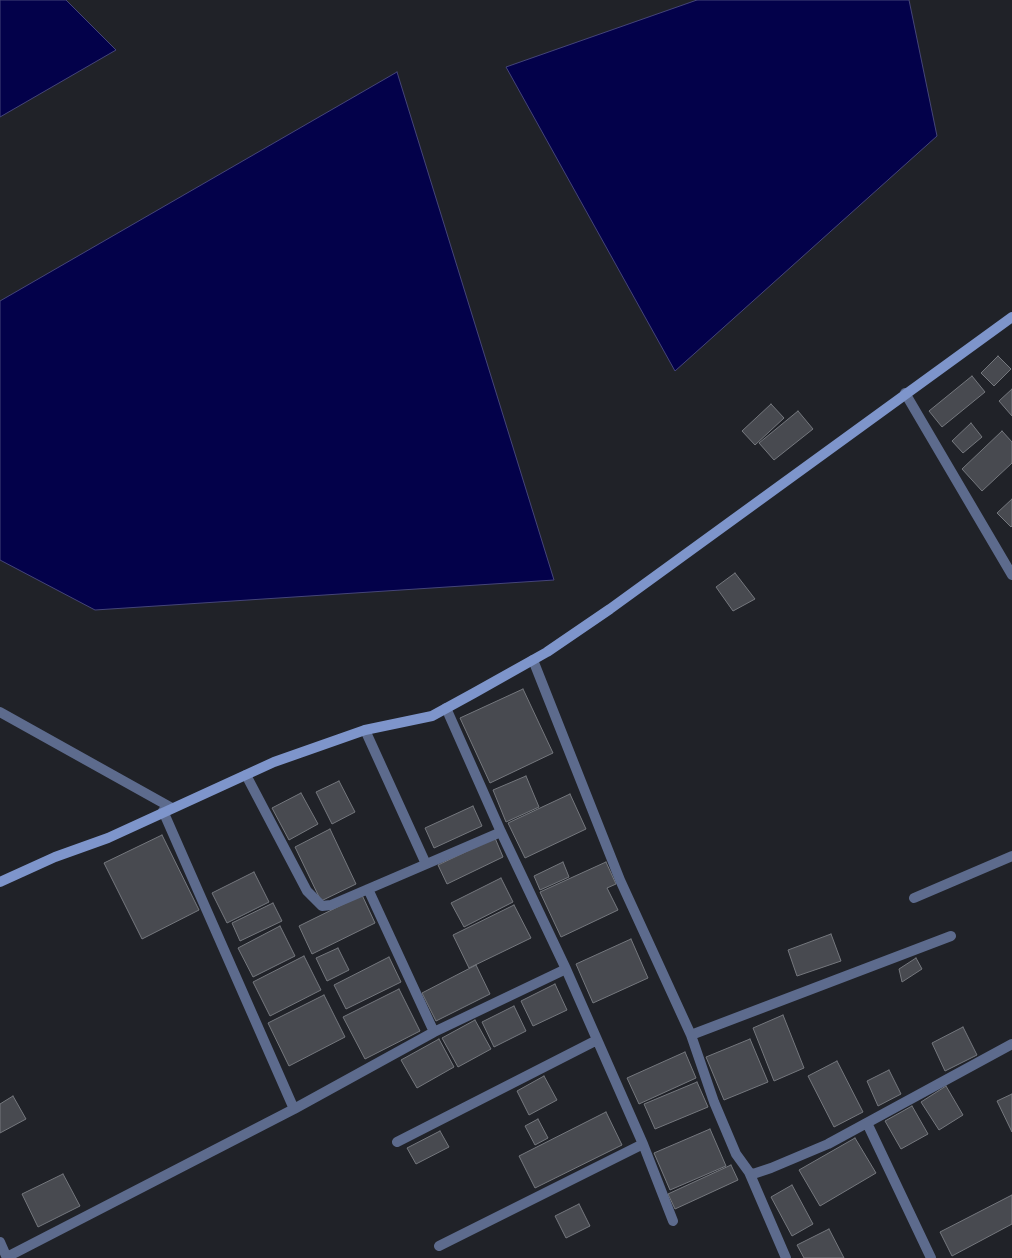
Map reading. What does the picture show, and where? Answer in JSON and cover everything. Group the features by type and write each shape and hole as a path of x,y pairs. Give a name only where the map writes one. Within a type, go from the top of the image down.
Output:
{"street":[{"path":"0,882 55,857 108,838 274,762 365,730 432,716 532,660 610,608 748,510 905,393 1012,317"},
{"path":"905,393 1012,575"},
{"path":"532,660 620,880 691,1035 739,1160 749,1172 786,1258"},
{"path":"446,708 501,832 566,969 642,1144 673,1221"},
{"path":"0,712 168,809 294,1109"},
{"path":"365,730 426,864"},
{"path":"246,775 307,891 322,906 331,905 501,832"},
{"path":"914,898 1012,856"},
{"path":"368,889 434,1032"},
{"path":"691,1035 950,936"},
{"path":"0,1242 7,1258 294,1109 434,1032 566,969"},
{"path":"396,1142 597,1040"},
{"path":"749,1172 753,1174 771,1168 828,1144 1012,1044"},
{"path":"866,1123 932,1258"},
{"path":"439,1246 642,1144"}],"shaded area":[{"path":"0,0 66,0 116,50 0,117"},
{"path":"697,0 909,0 937,136 675,371 506,67"},
{"path":"397,72 554,580 95,610 0,560 0,301"}],"building":[{"path":"998,356 1011,369 994,386 981,373"},
{"path":"972,376 985,392 942,427 929,411"},
{"path":"1012,389 1012,416 999,401"},
{"path":"771,404 784,418 755,445 742,431"},
{"path":"798,411 813,429 774,460 759,443"},
{"path":"971,423 982,437 963,453 952,441"},
{"path":"1002,431 1012,442 1012,463 982,491 962,469"},
{"path":"1012,499 1012,526 1011,527 997,513"},
{"path":"735,573 755,599 733,611 716,587"},
{"path":"523,689 553,753 490,783 460,718"},
{"path":"526,776 539,807 506,822 493,790"},
{"path":"339,781 355,812 332,824 316,792"},
{"path":"301,793 318,824 289,840 272,808"},
{"path":"570,794 586,829 525,858 508,823"},
{"path":"473,806 482,826 434,848 425,828"},
{"path":"330,829 356,884 321,901 295,847"},
{"path":"162,835 199,910 142,939 104,863"},
{"path":"495,838 503,857 447,884 438,865"},
{"path":"563,862 569,877 540,890 534,876"},
{"path":"606,862 616,884 607,888 618,910 561,937 540,892"},
{"path":"254,872 269,902 227,923 212,893"},
{"path":"501,878 513,902 464,927 451,903"},
{"path":"362,895 375,923 312,954 299,926"},
{"path":"273,903 282,921 240,941 232,923"},
{"path":"514,905 531,938 469,968 453,935"},
{"path":"280,926 295,956 253,977 238,948"},
{"path":"831,934 841,961 797,976 788,950"},
{"path":"631,939 648,978 593,1003 576,964"},
{"path":"338,948 349,970 327,981 316,958"},
{"path":"304,956 321,990 270,1016 253,982"},
{"path":"389,957 401,982 346,1009 334,985"},
{"path":"916,958 922,969 902,982 899,969"},
{"path":"476,965 490,994 436,1021 422,993"},
{"path":"555,984 567,1010 533,1026 521,1001"},
{"path":"399,989 420,1031 365,1059 343,1017"},
{"path":"324,995 345,1037 289,1066 268,1023"},
{"path":"514,1006 526,1031 494,1047 482,1022"},
{"path":"783,1015 804,1068 774,1081 753,1028"},
{"path":"475,1020 491,1049 458,1067 442,1038"},
{"path":"963,1027 977,1055 945,1071 932,1043"},
{"path":"439,1039 454,1067 417,1088 401,1060"},
{"path":"750,1039 768,1082 724,1100 706,1057"},
{"path":"685,1052 696,1078 639,1104 627,1078"},
{"path":"837,1061 863,1112 834,1127 808,1076"},
{"path":"889,1070 901,1094 878,1106 867,1081"},
{"path":"544,1076 557,1100 529,1115 517,1091"},
{"path":"697,1082 708,1107 655,1129 644,1104"},
{"path":"946,1086 963,1115 939,1130 921,1102"},
{"path":"1012,1094 1012,1132 997,1101"},
{"path":"13,1096 26,1119 0,1133 0,1104"},
{"path":"912,1106 928,1134 901,1149 885,1121"},
{"path":"606,1112 622,1145 535,1188 519,1156"},
{"path":"538,1119 548,1138 535,1145 525,1126"},
{"path":"710,1129 726,1166 670,1190 654,1153"},
{"path":"440,1131 449,1147 416,1164 407,1148"},
{"path":"855,1138 876,1173 820,1206 799,1170"},
{"path":"731,1165 738,1180 675,1209 668,1194"},
{"path":"63,1174 80,1206 38,1227 22,1194"},
{"path":"792,1185 813,1224 792,1236 771,1197"},
{"path":"1012,1195 1012,1224 952,1256 940,1232"},
{"path":"579,1204 590,1226 566,1238 555,1216"},
{"path":"829,1229 844,1258 804,1258 797,1245"}]}
